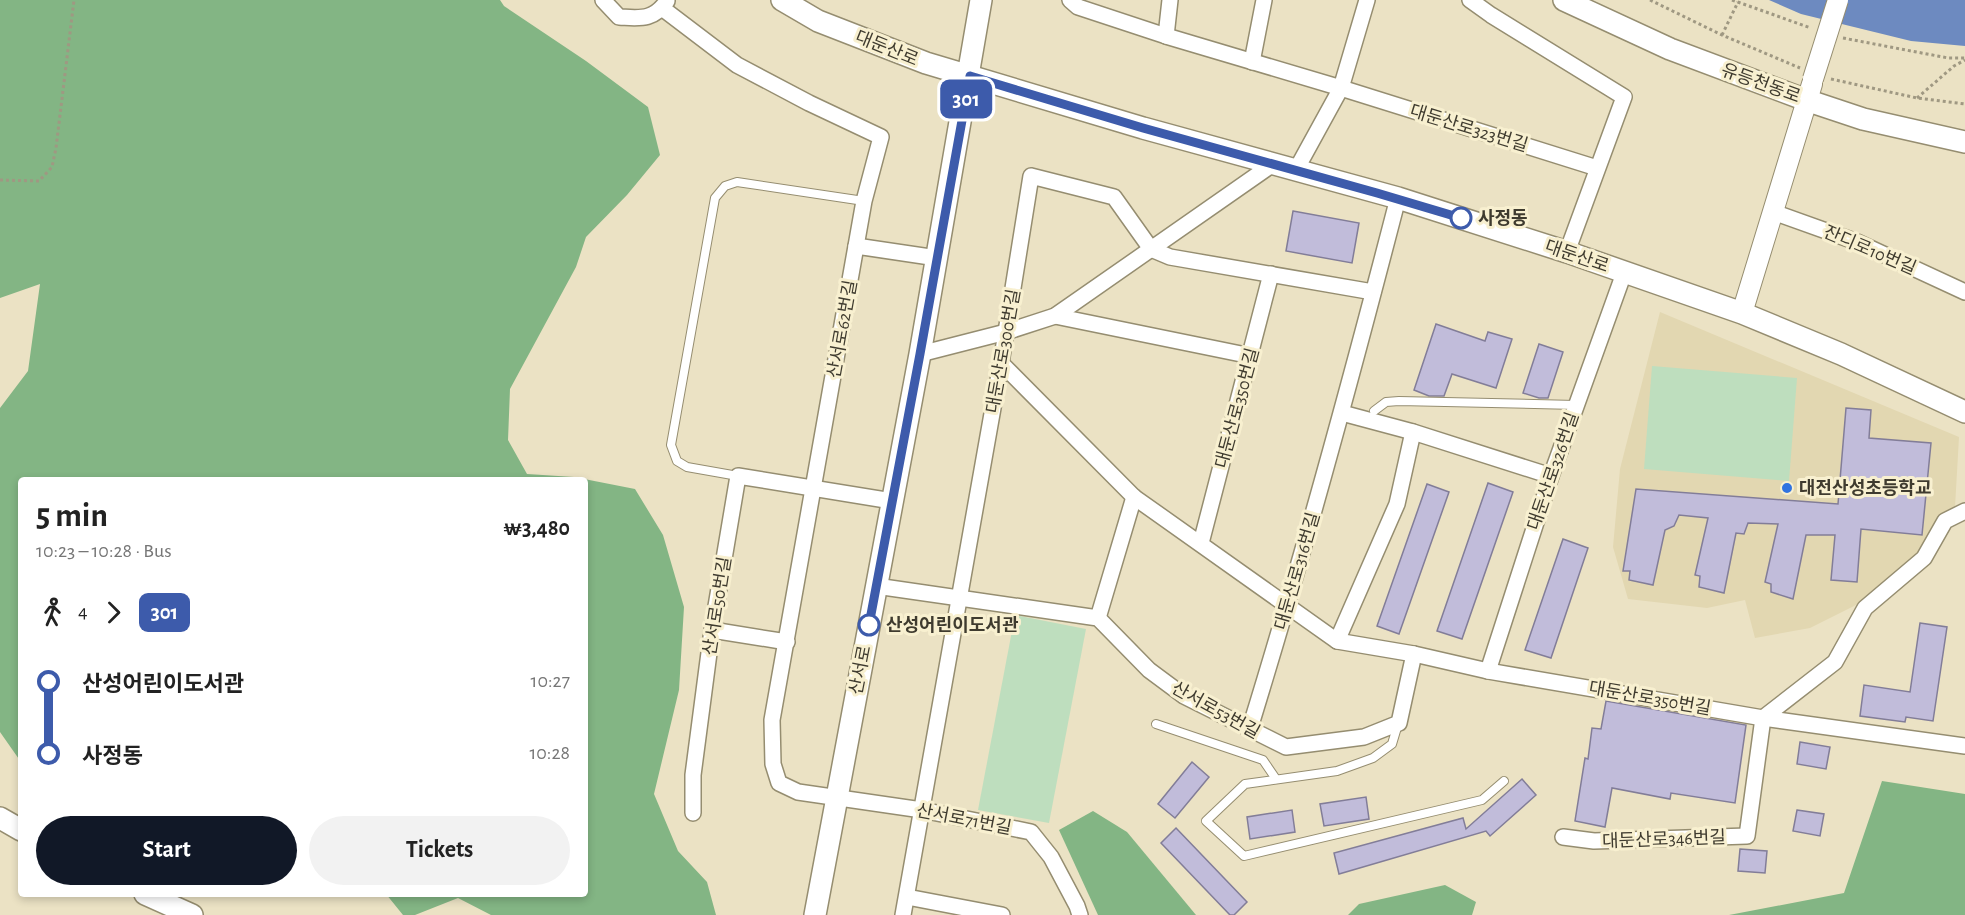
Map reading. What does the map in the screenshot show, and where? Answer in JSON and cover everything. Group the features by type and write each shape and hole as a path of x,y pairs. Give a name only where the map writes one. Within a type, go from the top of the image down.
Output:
{"main road":[{"name":"대둔산로","path":"782,0 818,21 926,63 1143,128 1398,198 1567,252 1742,313 1841,354 1965,412"},
{"name":"산서로","path":"815,915 920,354 970,76 981,0"},
{"name":"유등천동로","path":"1564,0 1670,49 1806,100 1863,120 1965,142"},
{"path":"0,818 18,828"},
{"path":"152,897 192,915"}],"street":[{"name":"산서로62번길","path":"603,0 619,16 645,18 665,4 737,65 881,137 864,201 772,720 773,764 779,783 798,792 836,798"},
{"name":"대둔산로323번길","path":"1070,0 1078,7 1166,36 1596,168"},
{"path":"1166,36 1170,0"},
{"path":"1252,62 1264,0"},
{"path":"1296,170 1341,88 1367,0"},
{"path":"1470,0 1624,97 1567,252"},
{"path":"1742,313 1838,0"},
{"path":"920,354 1006,332 1054,316 1273,164"},
{"name":"대둔산로300번길","path":"903,915 1001,363 1031,176 1114,197 1151,249"},
{"name":"대둔산로316번길","path":"1250,729 1288,606 1342,413 1398,198"},
{"name":"잔디로10번길","path":"1773,212 1857,242 1965,292"},
{"path":"856,246 937,258"},
{"path":"1151,249 1170,257 1373,292"},
{"name":"대둔산로326번길","path":"1488,671 1551,476 1624,273"},
{"name":"대둔산로350번길","path":"1201,543 1271,274"},
{"path":"1054,316 1251,356"},
{"name":"대둔산로350번길","path":"1001,363 1134,497 1337,641 1414,654 1488,671 1763,718 1965,746"},
{"path":"1342,413 1413,432 1551,476"},
{"path":"1337,641 1397,504 1413,432"},
{"path":"738,476 892,501"},
{"name":"산서로50번길","path":"693,813 693,775 712,630 738,476"},
{"path":"876,586 1098,618 1134,497"},
{"path":"1763,718 1835,662 1865,608 1924,558 1945,521 1965,511"},
{"name":"산서로53번길","path":"1098,618 1149,670 1184,696 1286,747 1364,737 1399,723"},
{"path":"712,630 787,642"},
{"path":"1399,723 1414,654"},
{"name":"대둔산로346번길","path":"1563,837 1594,841 1747,836 1763,718"},
{"name":"산서로71번길","path":"836,798 922,810 1031,832 1051,857 1080,915"},
{"path":"907,897 1002,915"}],"lane":[{"path":"738,476 687,467 677,460 671,445 715,198 725,186 736,182 864,201"},
{"path":"1374,411 1386,402 1399,401 1576,405"},
{"path":"1399,723 1392,744 1374,758 1337,771 1245,784 1206,821 1244,856 1482,800 1504,782"},
{"path":"1156,724 1263,760 1276,779"}],"path":[{"path":"0,180 39,181 52,167 74,0"},
{"path":"1732,0 1820,32"},
{"path":"1722,35 1738,2"},
{"path":"1842,38 1948,58 1965,59"},
{"path":"1917,98 1965,59"}],"shaded area":[{"name":"대전산성초등학교","path":"1660,312 1959,437 1955,507 1942,516 1921,555 1868,599 1810,628 1755,638 1745,600 1707,608 1628,599 1613,547 1620,469"}],"green space":[{"path":"0,0 500,0 504,6 586,61 648,107 660,155 627,195 586,237 576,267 510,389 508,440 527,474 574,477 18,477 18,758 0,732 0,408 28,371 40,284 0,298"},
{"path":"1652,366 1797,378 1789,481 1644,469"},
{"path":"588,480 635,489 663,535 684,607 679,690 654,794 678,851 707,882 716,915 491,915 458,898 415,915 403,915 388,897 588,897"},
{"path":"1015,615 1086,629 1049,823 978,810"},
{"path":"1882,781 1965,794 1965,915 1729,915 1844,893"},
{"path":"1093,811 1127,832 1196,915 1098,915 1059,830"},
{"path":"1445,885 1476,902 1472,915 1348,915 1359,904"}],"water":[{"path":"1769,0 1965,0 1965,46 1911,41 1801,14"}],"building":[{"path":"1293,211 1359,223 1352,263 1286,251"},
{"path":"1436,324 1485,341 1488,332 1512,339 1496,388 1452,374 1444,396 1429,396 1414,390"},
{"path":"1539,344 1563,352 1548,398 1523,393"},
{"path":"1846,408 1871,410 1869,438 1931,443 1922,535 1861,529 1857,582 1831,580 1835,535 1806,535 1793,599 1771,592 1771,584 1765,582 1778,524 1748,523 1744,534 1736,533 1724,593 1699,587 1700,576 1695,575 1708,518 1679,515 1674,526 1665,530 1653,585 1629,580 1630,571 1623,571 1636,489 1838,504"},
{"path":"1488,483 1513,492 1462,639 1437,631"},
{"path":"1427,484 1449,492 1399,634 1377,626"},
{"path":"1563,539 1588,548 1551,658 1525,650"},
{"path":"1920,623 1947,627 1933,721 1906,717 1905,722 1860,716 1864,685 1910,692"},
{"path":"1606,701 1746,725 1735,803 1671,793 1670,799 1612,788 1605,827 1575,821 1592,728 1601,729"},
{"path":"1800,742 1830,747 1826,769 1797,764"},
{"path":"1192,762 1209,777 1175,818 1158,804"},
{"path":"1522,779 1536,795 1490,836 1486,831 1339,874 1334,853 1463,818 1466,829"},
{"path":"1366,797 1369,819 1324,826 1320,804"},
{"path":"1292,810 1295,832 1250,839 1247,817"},
{"path":"1797,810 1824,814 1820,836 1793,831"},
{"path":"1176,828 1247,902 1234,915 1230,915 1161,843"},
{"path":"1740,849 1767,851 1765,873 1738,871"}],"bus line":[{"name":"301","path":"869,625 970,76 1143,128 1461,218"}],"place":[{"name":"사정동","path":"1461,218"},
{"name":"대전산성초등학교","path":"1787,488"},
{"name":"산성어린이도서관","path":"869,625"}]}
